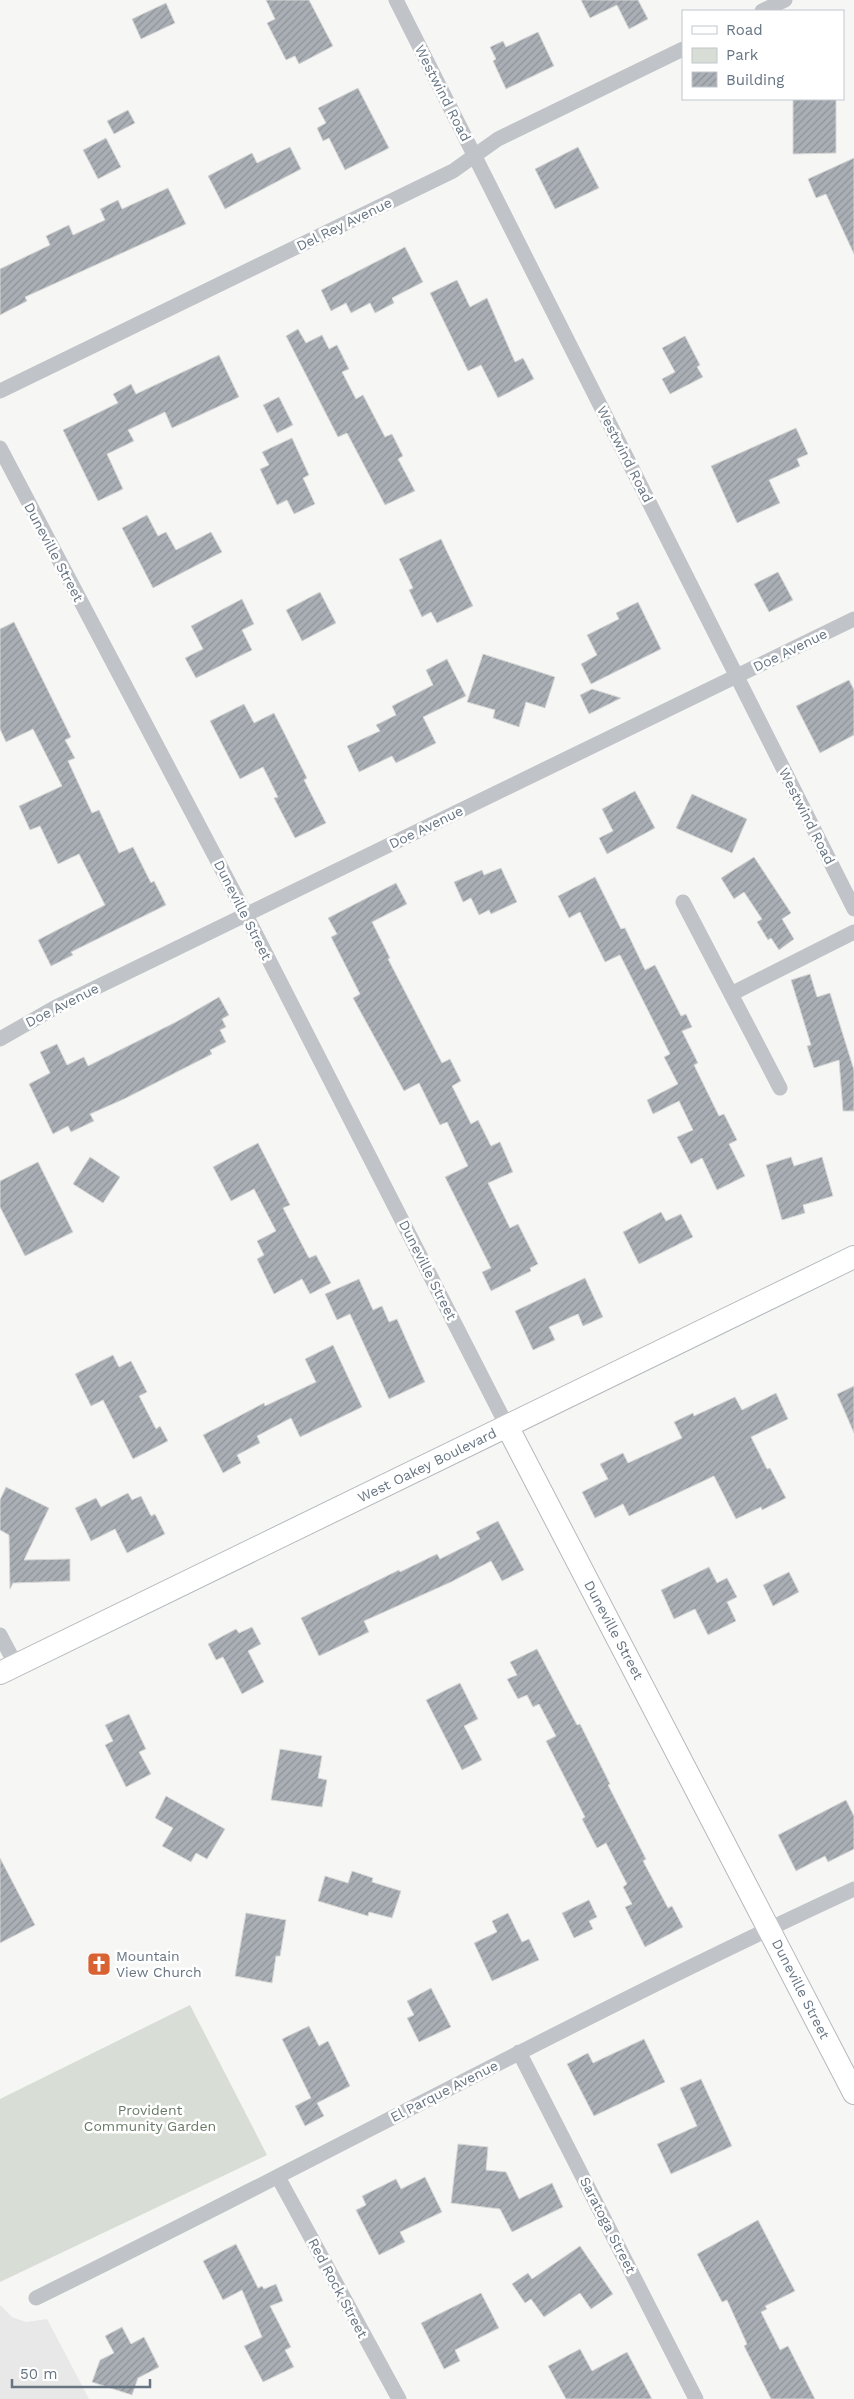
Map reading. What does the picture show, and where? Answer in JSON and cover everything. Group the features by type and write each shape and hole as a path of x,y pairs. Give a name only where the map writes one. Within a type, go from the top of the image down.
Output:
{"main road":[{"name":"West Oakey Boulevard","path":"8,1669 854,1257"},
{"name":"Duneville Street","path":"507,1426 854,2093"}],"street":[{"name":"Westwind Road","path":"396,0 854,909"},
{"path":"764,10 785,0"},
{"name":"Del Rey Avenue","path":"0,391 454,171 498,139 682,49"},
{"name":"Duneville Street","path":"0,448 246,915 507,1426"},
{"name":"Doe Avenue","path":"0,1038 56,1007 854,619"},
{"path":"684,902 780,1088"},
{"path":"731,994 854,932"},
{"path":"0,1635 8,1669"},
{"name":"El Parque Avenue","path":"36,2298 278,2177 519,2052 769,1928 854,1889"},
{"name":"Saratoga Street","path":"519,2052 696,2399"},
{"name":"Red Rock Street","path":"278,2177 399,2399"}],"shaded area":[{"path":"0,2305 12,2317 26,2322 47,2319 89,2399 0,2399"}],"green space":[{"name":"Provident Community Garden","path":"190,2005 267,2155 0,2282 0,2099"}],"building":[{"path":"266,0 309,0 333,46 299,64 295,56 286,60 267,23 275,19"},
{"path":"581,0 638,0 648,19 629,29 617,5 590,18"},
{"path":"166,3 175,23 141,39 132,19"},
{"path":"538,32 554,66 506,89 493,61 496,59 490,47 503,41 506,47"},
{"path":"358,88 389,148 345,170 329,138 323,141 317,128 326,123 318,108"},
{"path":"793,100 836,100 836,153 793,154"},
{"path":"128,110 135,123 114,134 107,121"},
{"path":"106,138 121,167 98,179 83,150"},
{"path":"290,147 301,169 225,209 208,176 252,153 257,163"},
{"path":"578,147 599,188 555,209 535,169"},
{"path":"854,158 854,254 826,194 816,198 808,179"},
{"path":"168,188 186,224 25,297 27,301 0,315 0,269 50,245 46,236 69,225 73,235 105,220 100,209 118,200 122,209"},
{"path":"405,247 423,282 392,298 394,303 375,313 370,303 351,313 346,303 331,311 321,290"},
{"path":"457,280 470,307 487,298 515,362 523,358 534,379 498,398 481,365 468,371 430,293"},
{"path":"298,329 306,343 322,335 329,349 337,345 349,369 342,372 356,399 363,395 385,437 392,434 403,456 398,459 415,491 385,505 347,433 338,437 286,336"},
{"path":"685,336 700,365 697,367 703,377 670,394 662,379 675,372 662,348"},
{"path":"219,355 239,397 172,428 165,412 128,430 134,441 107,454 123,489 98,501 63,430 118,403 113,394 131,384 136,394"},
{"path":"279,397 293,425 277,433 263,405"},
{"path":"796,428 808,454 797,459 800,466 769,480 780,503 737,523 711,466"},
{"path":"292,438 309,475 303,478 315,504 294,514 287,500 277,505 260,469 269,465 262,452"},
{"path":"147,515 158,536 166,532 176,550 211,532 222,552 153,588 122,528"},
{"path":"441,539 473,606 437,623 431,612 422,617 409,590 413,588 399,559"},
{"path":"778,572 793,600 769,612 754,584"},
{"path":"320,592 336,623 302,641 286,610"},
{"path":"242,599 254,624 242,630 252,650 196,678 185,658 203,649 191,626"},
{"path":"638,602 661,649 591,684 581,664 597,655 587,635 619,619 616,613"},
{"path":"14,622 71,737 65,740 75,758 68,761 92,813 99,810 119,853 133,847 151,883 154,881 166,905 71,952 73,955 51,966 38,940 105,905 79,854 58,864 40,826 30,830 19,806 62,786 33,729 6,742 0,729 0,629"},
{"path":"483,654 555,677 545,708 526,702 519,727 493,718 495,710 467,702"},
{"path":"447,659 466,696 423,717 436,743 396,763 392,756 359,772 347,746 380,731 376,725 396,715 392,706 433,685 426,670"},
{"path":"849,680 854,690 854,735 820,753 796,706"},
{"path":"592,689 621,698 589,714 580,695"},
{"path":"244,704 254,723 274,713 307,778 304,780 326,823 295,838 274,798 278,797 263,767 240,779 210,721"},
{"path":"635,791 655,828 607,854 599,838 613,831 602,809"},
{"path":"692,794 747,819 732,853 676,828"},
{"path":"754,857 791,913 782,919 794,939 779,950 771,938 768,940 757,922 762,919 744,892 734,899 721,878"},
{"path":"501,868 517,902 491,914 489,910 479,915 471,898 463,902 454,882 482,870 484,875"},
{"path":"595,877 621,929 625,928 645,970 655,965 681,1016 686,1014 692,1027 682,1031 698,1063 694,1065 719,1116 724,1114 737,1140 729,1144 745,1176 717,1190 702,1158 691,1164 677,1137 693,1130 679,1101 653,1114 647,1100 678,1084 664,1057 670,1054 620,955 605,962 580,912 569,918 558,896"},
{"path":"396,883 407,904 372,922 390,958 388,959 442,1063 450,1059 461,1081 452,1086 471,1124 478,1120 491,1146 500,1142 513,1172 488,1183 510,1228 518,1224 538,1264 530,1268 531,1271 491,1291 482,1272 491,1268 445,1177 468,1166 447,1122 440,1125 419,1083 404,1091 353,998 360,994 331,937 337,934 328,918"},
{"path":"810,974 817,997 830,993 854,1070 854,1111 843,1111 839,1060 814,1068 807,1046 811,1045 791,980"},
{"path":"219,997 229,1015 222,1019 226,1027 220,1030 226,1042 210,1050 212,1054 124,1099 90,1114 94,1121 71,1132 68,1126 53,1134 29,1084 50,1073 40,1052 57,1044 67,1065 84,1057 88,1066 176,1022"},
{"path":"258,1143 290,1205 283,1208 309,1258 316,1255 331,1283 310,1294 302,1279 274,1294 257,1259 264,1255 257,1241 276,1231 254,1189 231,1201 213,1167"},
{"path":"90,1157 120,1177 103,1203 73,1184"},
{"path":"791,1157 794,1166 822,1157 833,1196 803,1205 805,1213 782,1220 766,1165"},
{"path":"38,1162 73,1232 25,1256 0,1207 0,1181"},
{"path":"661,1212 666,1221 681,1214 693,1237 639,1264 623,1232"},
{"path":"585,1278 603,1317 583,1326 578,1314 549,1327 555,1340 533,1350 515,1311"},
{"path":"359,1279 373,1310 382,1306 389,1322 397,1319 425,1382 389,1399 350,1314 337,1320 325,1294"},
{"path":"333,1345 362,1407 300,1437 291,1418 257,1436 260,1443 237,1455 241,1463 223,1473 203,1435 264,1403 265,1406 316,1382 305,1359"},
{"path":"113,1355 119,1367 131,1361 147,1392 139,1396 156,1429 160,1426 168,1441 133,1459 103,1400 91,1406 75,1374"},
{"path":"854,1386 854,1433 837,1394"},
{"path":"776,1393 788,1419 751,1437 767,1469 770,1468 786,1498 762,1510 761,1507 736,1519 714,1476 629,1516 623,1504 595,1518 582,1492 608,1479 600,1464 623,1453 628,1463 682,1438 674,1422 693,1413 694,1416 735,1397 742,1410"},
{"path":"6,1487 49,1508 24,1560 70,1559 70,1581 13,1583 10,1589 9,1535 0,1530 0,1500"},
{"path":"128,1493 132,1500 141,1496 151,1516 155,1514 165,1534 127,1553 115,1529 91,1541 75,1508 96,1498 101,1507"},
{"path":"498,1521 524,1570 502,1581 491,1561 451,1582 364,1621 369,1632 319,1656 301,1618 399,1570 400,1572 437,1554 440,1559 480,1539 476,1532"},
{"path":"709,1567 717,1583 727,1578 737,1597 727,1602 736,1621 708,1635 695,1609 674,1619 661,1590"},
{"path":"789,1572 799,1592 773,1606 763,1585"},
{"path":"252,1627 261,1644 248,1651 264,1682 242,1694 223,1657 216,1660 208,1644 236,1629 239,1633"},
{"path":"537,1649 577,1725 580,1724 610,1784 608,1785 646,1859 643,1861 668,1908 672,1906 683,1927 645,1947 625,1907 632,1904 623,1887 627,1884 606,1843 597,1848 582,1819 585,1817 546,1741 556,1736 539,1704 533,1707 527,1695 518,1699 507,1679 517,1675 510,1662"},
{"path":"460,1683 478,1719 464,1726 482,1760 462,1770 426,1700"},
{"path":"129,1714 146,1749 139,1752 151,1774 126,1787 105,1745 113,1741 105,1725"},
{"path":"280,1749 322,1756 318,1778 327,1780 322,1807 271,1800"},
{"path":"166,1796 225,1829 207,1859 196,1853 191,1862 162,1846 173,1828 155,1818"},
{"path":"846,1800 854,1816 854,1849 828,1862 825,1856 796,1871 778,1835"},
{"path":"0,1858 35,1925 0,1943"},
{"path":"352,1871 373,1878 372,1882 401,1891 392,1918 369,1912 368,1916 318,1901 325,1876 348,1883"},
{"path":"589,1900 597,1917 589,1921 593,1929 574,1938 562,1913"},
{"path":"246,1913 286,1920 280,1956 276,1956 272,1983 235,1976"},
{"path":"508,1913 522,1942 529,1939 539,1960 492,1981 474,1943 497,1932 492,1921"},
{"path":"431,1988 451,2027 419,2042 407,2018 414,2015 407,2001"},
{"path":"309,2026 319,2046 328,2041 350,2086 317,2103 324,2116 305,2126 295,2106 311,2098 282,2039"},
{"path":"644,2039 665,2082 594,2116 567,2064 588,2053 593,2063"},
{"path":"701,2079 732,2146 671,2174 657,2144 697,2126 680,2088"},
{"path":"458,2144 488,2147 486,2170 506,2172 519,2199 552,2183 563,2207 512,2232 500,2209 451,2203"},
{"path":"425,2177 442,2212 400,2232 405,2242 379,2255 356,2210 366,2205 362,2196 396,2179 401,2189"},
{"path":"758,2220 795,2291 765,2306 767,2309 761,2312 780,2350 788,2346 815,2399 771,2399 744,2346 747,2344 727,2300 722,2302 697,2254"},
{"path":"236,2244 258,2288 262,2286 264,2289 276,2284 283,2301 270,2306 291,2347 285,2350 294,2367 263,2382 244,2346 262,2337 242,2290 223,2300 203,2261"},
{"path":"580,2246 613,2294 591,2309 580,2293 544,2317 531,2299 525,2303 512,2284 528,2273 532,2279"},
{"path":"481,2293 499,2328 455,2350 460,2361 444,2369 421,2323"},
{"path":"122,2327 131,2344 144,2337 159,2367 138,2378 132,2395 92,2382 100,2360 114,2353 105,2336"},
{"path":"580,2349 592,2371 627,2352 652,2399 566,2399 548,2366"}],"place":[{"name":"Mountain View Church","path":"99,1964"}]}
